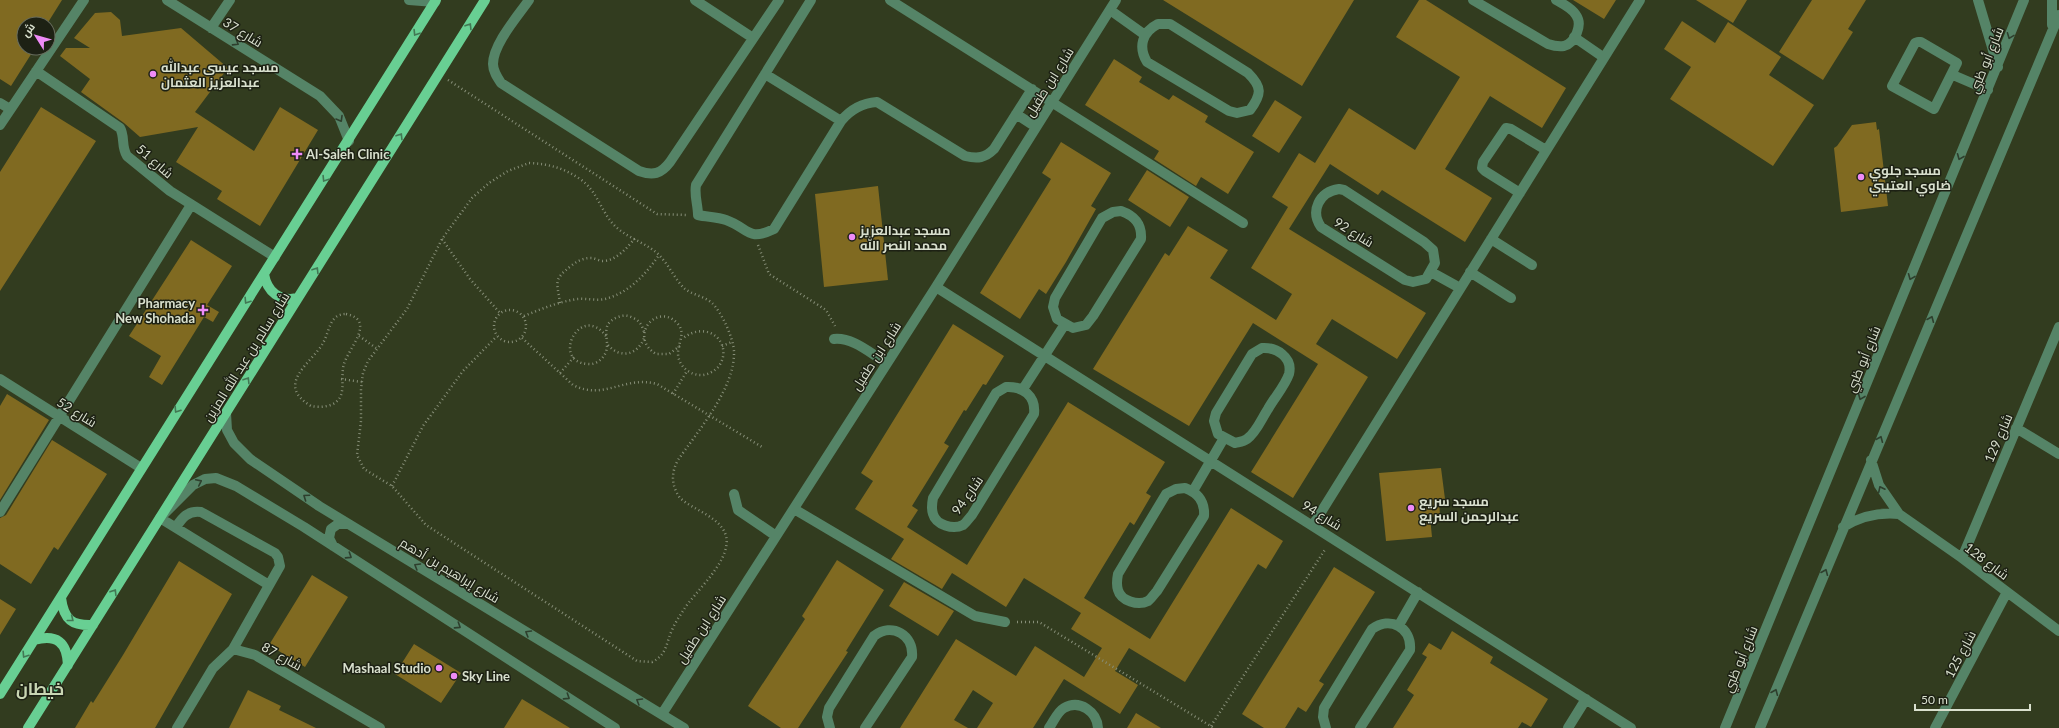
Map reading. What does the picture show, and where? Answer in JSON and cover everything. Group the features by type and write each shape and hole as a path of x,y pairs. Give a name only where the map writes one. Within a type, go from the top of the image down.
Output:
{"main road":[{"name":"شارع سالم بن عبد الله المزين","path":"28,728 485,0"},
{"path":"0,694 436,1"},
{"path":"264,274 267,286 275,294 286,299 298,298"},
{"path":"61,598 62,611 70,621 81,626 93,625"},
{"path":"34,640 47,637 60,641 67,652 68,665"}],"street":[{"path":"0,125 84,0"},
{"name":"شارع 37","path":"167,0 320,96 339,116 349,141"},
{"path":"211,28 230,0"},
{"path":"409,0 436,1"},
{"path":"529,0 497,46 493,56 495,75 501,83 640,171 648,174 657,174 665,170 754,38 777,1"},
{"path":"695,0 754,38"},
{"path":"811,0 696,185 695,192 698,201 698,215 727,220 754,236 764,234 774,229 841,121 856,108 868,103 877,102 966,156 976,158 988,155 994,149 1032,89"},
{"path":"890,0 1243,223"},
{"name":"شارع ابن طفيل","path":"662,714 936,287 1116,0"},
{"path":"1473,0 1548,44 1557,47 1564,46 1574,37 1579,27 1576,15 1556,0"},
{"path":"1313,525 1640,0"},
{"path":"1978,0 1998,67"},
{"name":"شارع أبو ظبي","path":"1725,728 1998,67 2024,0"},
{"path":"2050,37 2052,0"},
{"path":"1110,10 1145,35"},
{"path":"1760,728 1871,460 2059,15"},
{"path":"1158,24 1170,24 1177,28 1257,81 1259,94 1255,103 1245,112 1229,111 1147,62 1142,51 1142,43 1145,35 1151,28 1158,24"},
{"path":"1574,37 1603,58"},
{"path":"1918,42 1921,42 1956,62 1958,64 1953,75 1934,109 1892,86 1915,43 1918,42"},
{"name":"51 شارع","path":"36,72 120,128 122,132 124,151 127,156 170,191 275,257"},
{"path":"765,74 841,121"},
{"path":"1953,75 1988,90"},
{"path":"0,103 10,109"},
{"path":"1016,114 1036,127"},
{"path":"1520,193 1485,171 1482,168 1483,162 1506,128 1512,129 1546,150"},
{"name":"شارع 92","path":"1332,190 1344,190 1424,242 1433,250 1435,263 1431,272 1426,279 1421,281 1413,282 1405,280 1321,227 1316,217 1316,208 1319,200 1326,193 1332,190"},
{"path":"0,512 191,205"},
{"path":"1121,211 1129,214 1136,220 1140,227 1141,239 1093,316 1086,324 1073,328 1065,324 1057,319 1054,314 1055,298 1098,224 1102,218 1113,212 1121,211"},
{"path":"1491,239 1532,265"},
{"path":"1431,272 1460,288"},
{"path":"1470,272 1511,298"},
{"name":"شارع 94","path":"936,287 1631,728"},
{"path":"1023,389 1065,324"},
{"name":"شارع 129","path":"1962,558 2059,328"},
{"path":"838,339 850,340 887,363"},
{"path":"1262,348 1271,348 1279,351 1288,363 1288,374 1255,430 1247,439 1239,442 1235,443 1224,438 1216,429 1214,421 1216,413 1252,354 1262,348"},
{"name":"شارع 52","path":"0,379 141,468"},
{"name":"شارع 94","path":"1006,387 1023,389 1034,402 1034,414 968,520 964,524 952,528 941,523 933,514 931,506 933,498 996,393 1006,387"},
{"name":"شارع إبراهيم بن أدهم","path":"226,414 227,430 234,443 250,458 348,524 684,728"},
{"path":"2016,428 2059,454"},
{"path":"1193,491 1224,438"},
{"name":"شارع 128","path":"1871,460 1880,485 1899,514 1962,558 2059,630"},
{"path":"269,585 160,518 193,485 205,479 216,478 236,486 333,546 615,728"},
{"path":"1185,488 1193,491 1200,497 1203,504 1204,516 1157,591 1149,600 1137,604 1126,599 1118,590 1118,574 1166,494 1176,489 1185,488"},
{"path":"734,494 738,510 776,536"},
{"path":"794,509 975,616 1005,622"},
{"path":"176,527 186,514 191,512 201,512 275,553 278,557 280,566 233,649 213,668 177,728"},
{"path":"1843,527 1851,522 1870,515 1899,514"},
{"path":"333,546 329,538 331,529 338,524 348,524"},
{"path":"1399,625 1418,592"},
{"name":"شارع 125","path":"1935,728 2007,592"},
{"path":"1326,728 1323,717 1324,708 1372,628 1382,623 1391,622 1399,625 1406,631 1410,638 1410,650 1360,728"},
{"path":"830,728 827,717 829,708 874,636 884,630 901,632 908,638 912,645 912,657 865,728"},
{"name":"شارع 87","path":"233,649 255,655 380,728"},
{"path":"1568,728 1586,699"},
{"path":"1049,728 1060,711 1070,706 1078,705 1086,708 1094,714 1098,728"}],"path":[{"path":"439,74 658,214 698,215"},
{"path":"529,163 554,166 566,170 582,180 595,193 609,219 616,227 635,238 659,255 674,272 680,284 691,292 712,303 722,316 734,350 734,367 728,382 678,460 672,479 676,492 680,498 723,528 726,538 726,548 715,570 678,619 672,630 664,653 652,662 637,661 426,525 392,486 364,469 358,460 357,450 361,421 362,382 368,361 376,348 392,330 407,309 442,239 472,198 489,183 508,171 529,163"},
{"path":"754,236 768,274 826,310 838,339"},
{"path":"560,303 557,284 558,277 563,271 579,260 591,258 603,261 612,258 629,246 635,238"},
{"path":"442,239 470,279 500,313"},
{"path":"524,316 550,305 577,300 605,299 621,292 636,282 649,270 659,255"},
{"path":"510,309 520,312 524,316 527,327 522,338 517,341 506,342 495,332 494,322 500,313 510,309"},
{"path":"342,314 353,316 360,325 359,336 350,349 344,364 341,379 341,395 338,400 322,407 311,406 306,403 296,388 299,371 319,350 327,336 332,319 342,314"},
{"path":"606,336 609,324 619,316 632,317 638,320 650,350 662,355 669,354 680,346"},
{"path":"644,332 651,320 664,316 676,321 682,333 679,359 687,371 700,375 714,371 722,360 722,346 714,334 701,330 694,331 682,339"},
{"path":"590,326 602,331 606,336 608,344 605,355 596,363 584,364 574,357 571,352 570,339 578,329 590,326"},
{"path":"359,336 376,348"},
{"path":"392,486 423,426 463,371 498,336"},
{"path":"522,338 573,385 589,391 607,390 639,381 658,384 762,447"},
{"path":"608,344 616,352 628,354 638,348 644,338"},
{"path":"722,346 732,342"},
{"path":"560,373 574,357"},
{"path":"673,394 687,371"},
{"path":"341,379 362,382"},
{"path":"1005,622 1039,622 1213,727 1332,537"}],"building":[{"path":"0,0 62,0 52,16 16,16 16,56 30,56 11,86 0,79"},
{"path":"1163,0 1354,0 1302,86"},
{"path":"1419,0 1426,0 1566,88 1542,128 1490,96 1445,169 1492,198 1465,242 1382,190 1378,195 1330,164 1289,229 1426,313 1397,359 1332,319 1316,344 1368,377 1293,498 1251,472 1318,364 1253,323 1189,426 1093,369 1165,253 1169,256 1188,226 1228,250 1210,278 1276,320 1292,294 1251,268 1288,207 1272,197 1299,153 1315,163 1349,108 1415,150 1460,77 1396,37"},
{"path":"1573,0 1616,0 1604,19"},
{"path":"1696,0 1747,0 1733,23"},
{"path":"1812,0 1866,0 1848,29 1853,32 1823,80 1779,52"},
{"path":"111,12 120,20 122,36 181,28 228,68 195,112 254,151 280,107 318,130 260,226 217,199 222,191 176,162 198,127 140,137 124,123 81,92 90,79 60,56 66,48 90,48 74,38 95,13"},
{"path":"1682,21 1715,43 1728,22 1781,57 1769,75 1814,105 1773,166 1670,99 1691,67 1664,49"},
{"path":"1114,59 1142,77 1139,82 1169,100 1173,95 1208,116 1205,122 1254,152 1228,194 1201,177 1196,186 1154,159 1159,151 1085,105"},
{"path":"1275,100 1302,117 1279,153 1252,136"},
{"path":"41,107 96,141 0,291 0,172"},
{"name":"مسجد جلوي ضاوي العتيبي","path":"1876,122 1877,130 1879,129 1888,206 1841,212 1834,148 1852,125"},
{"path":"1061,142 1111,173 1091,206 1096,209 1066,262 1046,294 1039,289 1020,319 980,293 1051,179 1042,173"},
{"path":"1147,170 1189,197 1170,227 1128,200"},
{"name":"مسجد عبدالعزيز محمد النصر الله","path":"878,186 888,280 824,287 815,194"},
{"path":"191,240 232,266 207,305 219,312 213,322 204,317 162,385 149,377 161,356 129,336"},
{"path":"953,324 1004,356 986,385 983,384 966,411 964,410 944,443 949,446 912,506 918,510 907,527 967,565 1068,402 1165,462 1146,493 1151,496 1134,525 1130,522 1084,598 1150,639 1231,508 1283,541 1266,569 1258,564 1185,682 1129,648 1115,671 1138,685 1120,714 1064,679 1033,728 977,728 993,703 973,690 954,720 968,728 900,728 956,639 1016,676 1035,646 1084,677 1102,648 1071,629 1081,613 1024,578 1006,607 952,573 942,589 891,559 904,539 855,509 873,481 861,473"},
{"path":"7,394 49,420 0,500 0,406"},
{"path":"52,440 107,474 58,550 54,547 31,584 0,564 0,518 6,515"},
{"name":"مسجد سريع عبدالرحمن السريع","path":"1441,468 1445,499 1439,499 1440,516 1430,517 1432,537 1386,541 1379,473"},
{"path":"837,560 884,590 846,651 848,652 798,728 781,728 748,706 805,619 802,616"},
{"path":"179,561 232,594 155,728 75,728 91,701 93,703 123,655"},
{"path":"1334,567 1375,592 1319,681 1324,684 1306,712 1298,707 1285,728 1264,728 1242,714"},
{"path":"312,575 348,597 305,667 269,645"},
{"path":"904,582 954,611 938,636 889,606"},
{"path":"0,599 16,609 0,635"},
{"path":"1452,631 1493,657 1490,663 1548,699 1531,727 1522,722 1518,728 1393,728 1414,695 1407,690 1427,657 1422,654 1429,643 1441,650"},
{"path":"414,644 461,673 441,703 395,674"},
{"path":"248,690 281,706 279,710 316,728 229,728"},
{"path":"522,699 570,728 504,728"},
{"path":"1136,713 1161,728 1127,728"}],"place":[{"name":"مسجد عيسى عبدالله عبدالعزيز العثمان","path":"153,74"},
{"name":"Al-Saleh Clinic","path":"297,154"},
{"name":"مسجد جلوي ضاوي العتيبي","path":"1861,177"},
{"name":"مسجد عبدالعزيز محمد النصر الله","path":"852,237"},
{"name":"Pharmacy New Shohada","path":"203,310"},
{"name":"مسجد سريع عبدالرحمن السريع","path":"1411,508"},
{"name":"Mashaal Studio","path":"439,668"},
{"name":"Sky Line","path":"454,676"}],"district":[{"name":"خيطان","path":"40,688"}]}
